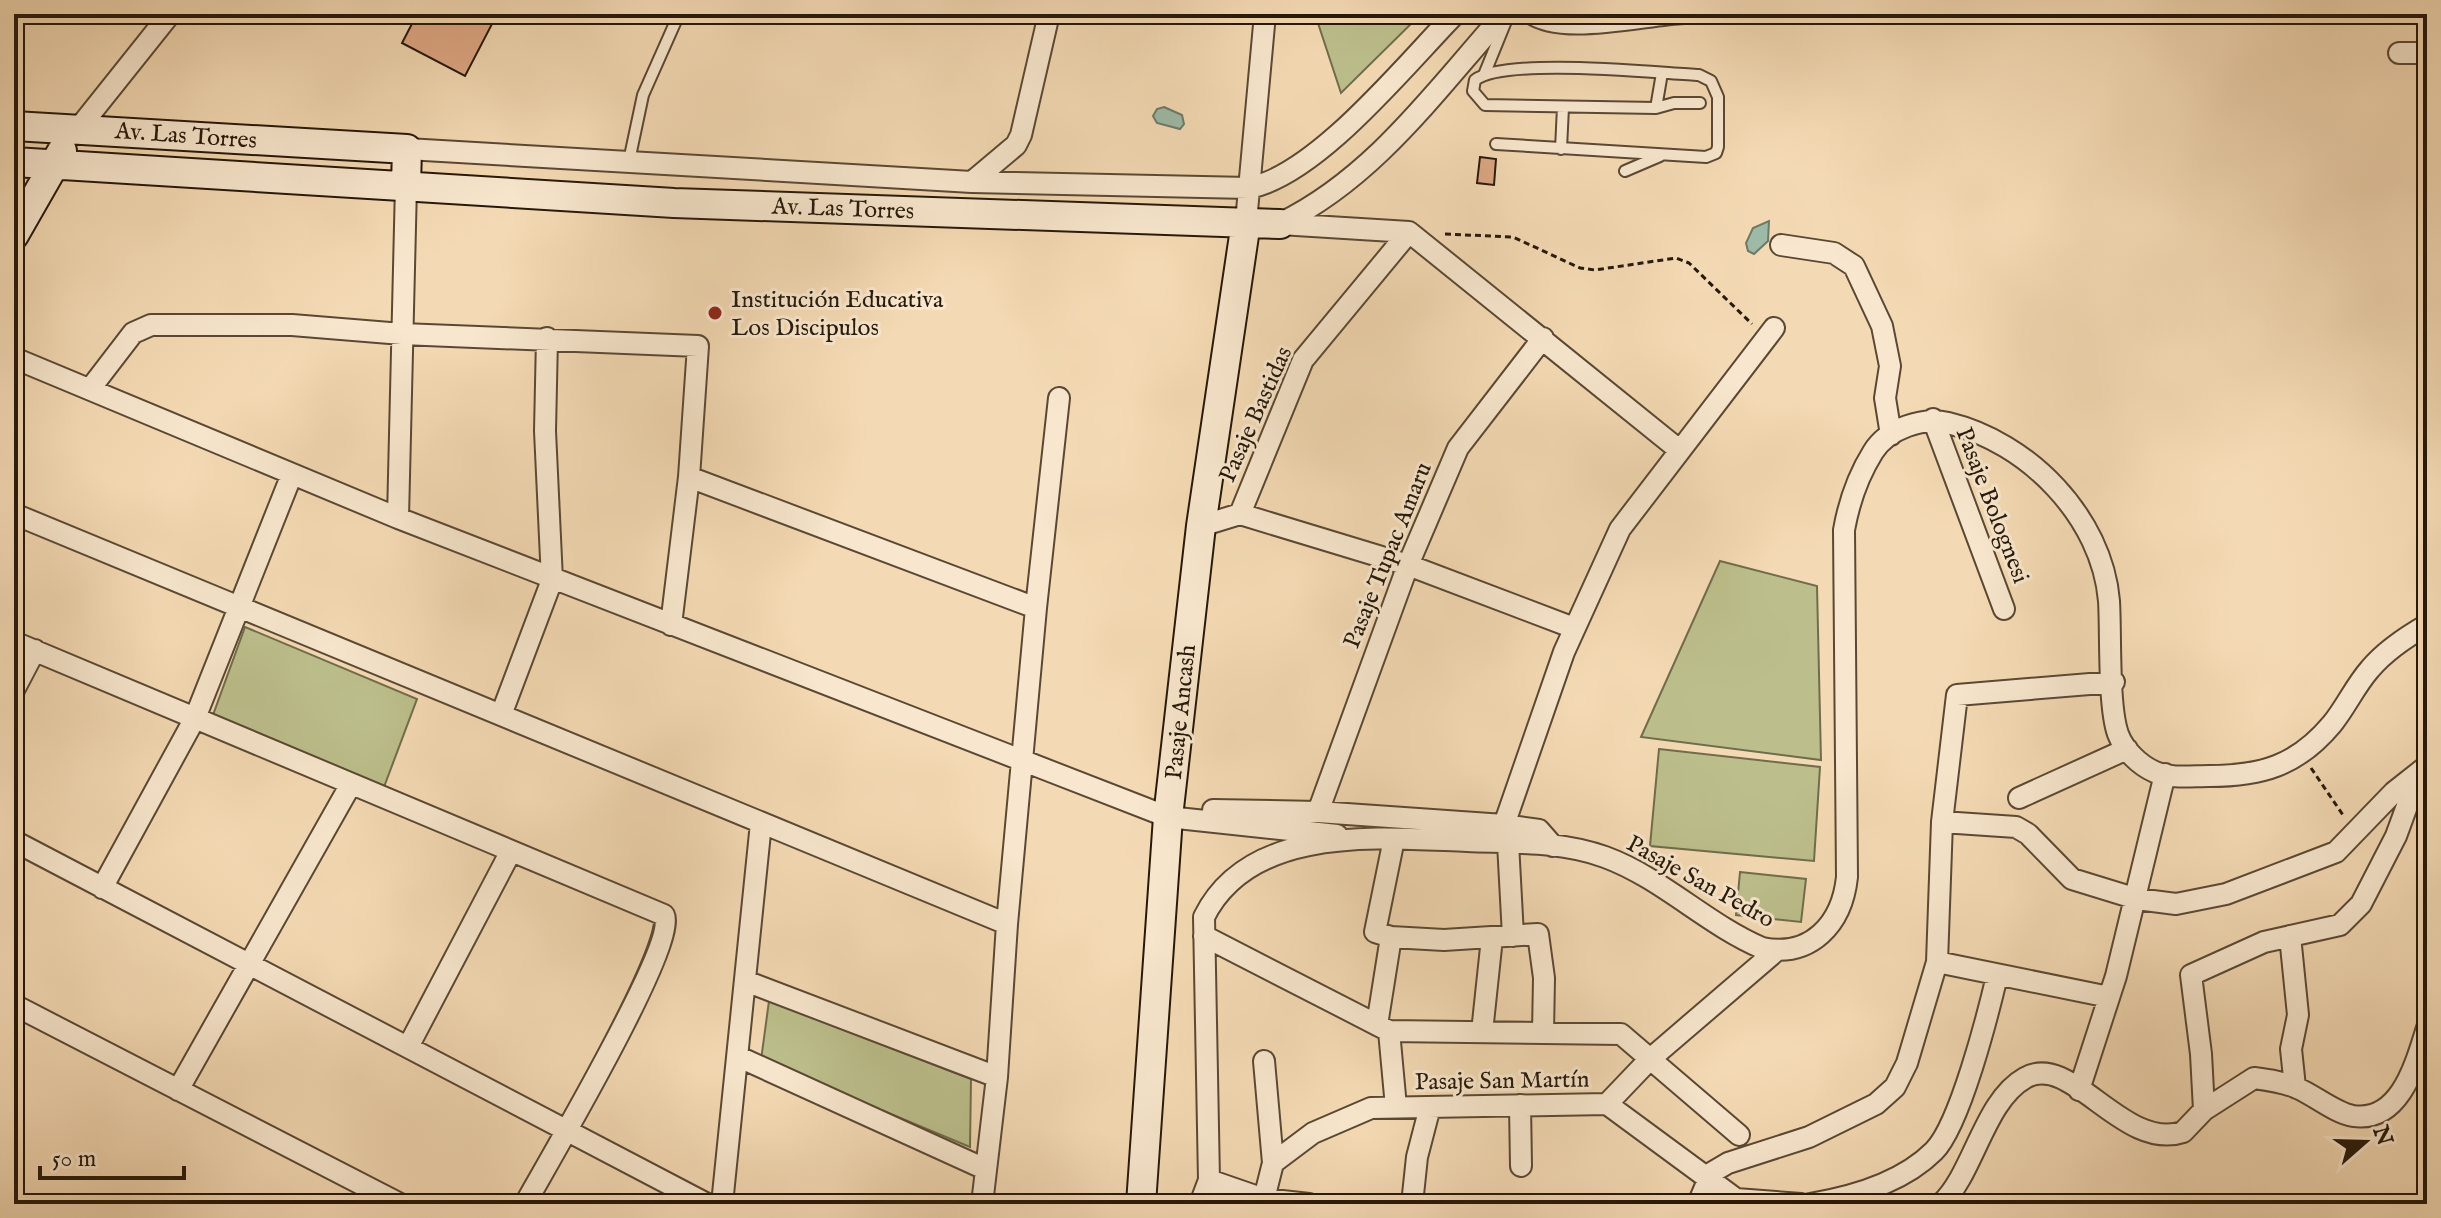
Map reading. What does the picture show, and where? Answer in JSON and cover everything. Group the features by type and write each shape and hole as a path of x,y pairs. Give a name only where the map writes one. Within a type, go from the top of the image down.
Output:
{"street":[{"path":"14,235 54,164 79,128 170,14"},
{"path":"972,182 1016,145 1021,135 1049,14"},
{"path":"1246,222 1265,14"},
{"path":"1249,188 1271,184 1321,151 1455,14"},
{"path":"1280,224 1319,205 1357,175 1506,14"},
{"path":"2399,53 2427,53"},
{"name":"Av. Las Torres","path":"14,126 972,182 1249,188"},
{"path":"398,518 407,149"},
{"name":"Av. Las Torres","path":"14,162 674,203 1280,224"},
{"name":"Pasaje Ancash","path":"1141,1204 1148,1150 1168,817 1201,526 1246,222"},
{"path":"1280,224 1409,232 1678,449"},
{"name":"Pasaje Bastidas","path":"1201,526 1240,514 1303,360 1409,232"},
{"path":"1781,245 1834,253 1854,266 1882,326 1890,366 1885,398 1891,435 1933,419 1958,425 2019,456 2050,480 2078,512 2098,552 2108,596 2118,733 2130,756 2155,773 2248,776 2283,766 2331,725 2370,668 2398,642 2427,625"},
{"path":"90,389 133,333 151,325 292,325 402,334 698,346 689,477 671,625"},
{"path":"1513,936 1506,834 1574,628 1620,529 1770,332"},
{"path":"501,715 552,580 545,431 547,338"},
{"name":"Pasaje Tupac Amaru","path":"1318,812 1408,565 1464,438 1543,338"},
{"path":"14,358 552,580 1168,817 1372,839"},
{"path":"982,1204 997,1077 1021,763 1059,398"},
{"name":"Pasaje Bolognesi","path":"1933,419 2004,609"},
{"name":"Pasaje San Pedro","path":"1506,834 1539,830 1553,846 1590,852 1624,865 1735,935 1776,951 1802,947 1816,939 1834,920 1845,896 1844,530 1863,469 1878,445 1891,435"},
{"path":"102,888 195,718 292,474"},
{"path":"689,477 1036,608"},
{"path":"14,514 1007,924"},
{"path":"1240,514 1408,565 1574,628"},
{"path":"14,642 664,915 668,923 634,1006 525,1204"},
{"path":"14,690 35,650"},
{"path":"1698,1204 1709,1178 1728,1163 1809,1137 1876,1104 1895,1087 1907,1063 1937,962 1942,822 1957,695 2114,682"},
{"path":"2019,798 2127,749"},
{"path":"1942,822 2016,827 2028,834 2072,879 2137,899 2176,904 2226,894 2336,852 2394,792 2423,771"},
{"path":"2204,1110 2191,975 2264,942 2340,925 2361,904 2396,836 2423,771"},
{"path":"2079,1090 2137,899 2165,774"},
{"path":"178,1090 247,963 351,784"},
{"path":"1168,817 1204,810 1318,812 1506,834"},
{"path":"722,1204 748,982 761,823"},
{"path":"1200,1204 1209,1180 1204,917 1216,893 1234,877 1303,848 1326,842 1506,834"},
{"path":"1394,839 1375,932 1391,937 1444,940 1538,934 1544,978 1543,1033"},
{"path":"14,841 707,1204"},
{"path":"408,1047 511,851"},
{"path":"1204,936 1383,1028 1621,1034 1739,1135"},
{"path":"2290,936 2298,1015 2291,1049 2295,1087"},
{"path":"1391,937 1383,1028 1396,1107"},
{"path":"1482,1032 1492,938"},
{"path":"1607,1104 1649,1060 1776,951"},
{"path":"1937,962 2109,997"},
{"path":"1810,1204 1844,1202 1891,1180 1936,1150 1961,1098 1997,976"},
{"path":"748,982 997,1077"},
{"path":"14,1005 394,1203"},
{"path":"1941,1204 1954,1192 1997,1110 2023,1078 2035,1074 2054,1075 2135,1128 2155,1135 2183,1132 2204,1110 2254,1078 2295,1087 2352,1116 2373,1113 2396,1101 2414,1069 2427,1028"},
{"path":"739,1057 985,1169"},
{"path":"1264,1061 1273,1163 1264,1199"},
{"name":"Pasaje San Martín","path":"1273,1163 1313,1133 1371,1108 1607,1104 1736,1199 1801,1204"},
{"path":"1520,1105 1521,1166"},
{"path":"1412,1204 1417,1157 1430,1107"},
{"path":"1209,1180 1264,1199 1309,1204"}],"lane":[{"path":"629,161 643,95 679,14"},
{"path":"1506,14 1484,75 1473,85 1475,97 1485,105 1656,108 1674,103 1700,103"},
{"path":"1524,14 1545,26 1612,27 1684,18"},
{"path":"1484,75 1528,68 1699,75 1711,81 1718,97 1718,147 1711,156 1496,144"},
{"path":"1656,108 1662,73"},
{"path":"1561,149 1563,107"},
{"path":"1625,171 1662,155"}],"path":[{"path":"1409,232 1513,237 1580,268 1595,270 1676,258 1689,263 1770,332"},
{"path":"2300,752 2356,833"}],"green space":[{"path":"1315,14 1421,14 1341,93"},
{"path":"1720,561 1817,586 1821,760 1641,737"},
{"path":"245,627 417,699 384,787 213,715"},
{"path":"1659,749 1820,767 1814,861 1650,846"},
{"path":"1740,872 1806,879 1801,922 1736,915"},
{"path":"769,1001 971,1079 970,1147 761,1060"}],"shaded area":[{"path":"1164,107 1182,115 1184,124 1180,129 1157,123 1153,116 1157,109"},
{"path":"1769,221 1768,241 1754,254 1748,251 1746,243 1753,228"}],"building":[{"path":"417,14 473,14 492,24 465,76 402,43"},
{"path":"1480,157 1496,159 1494,185 1477,183"}],"place":[{"name":"Institución Educativa Los Discipulos","path":"715,313"}]}
